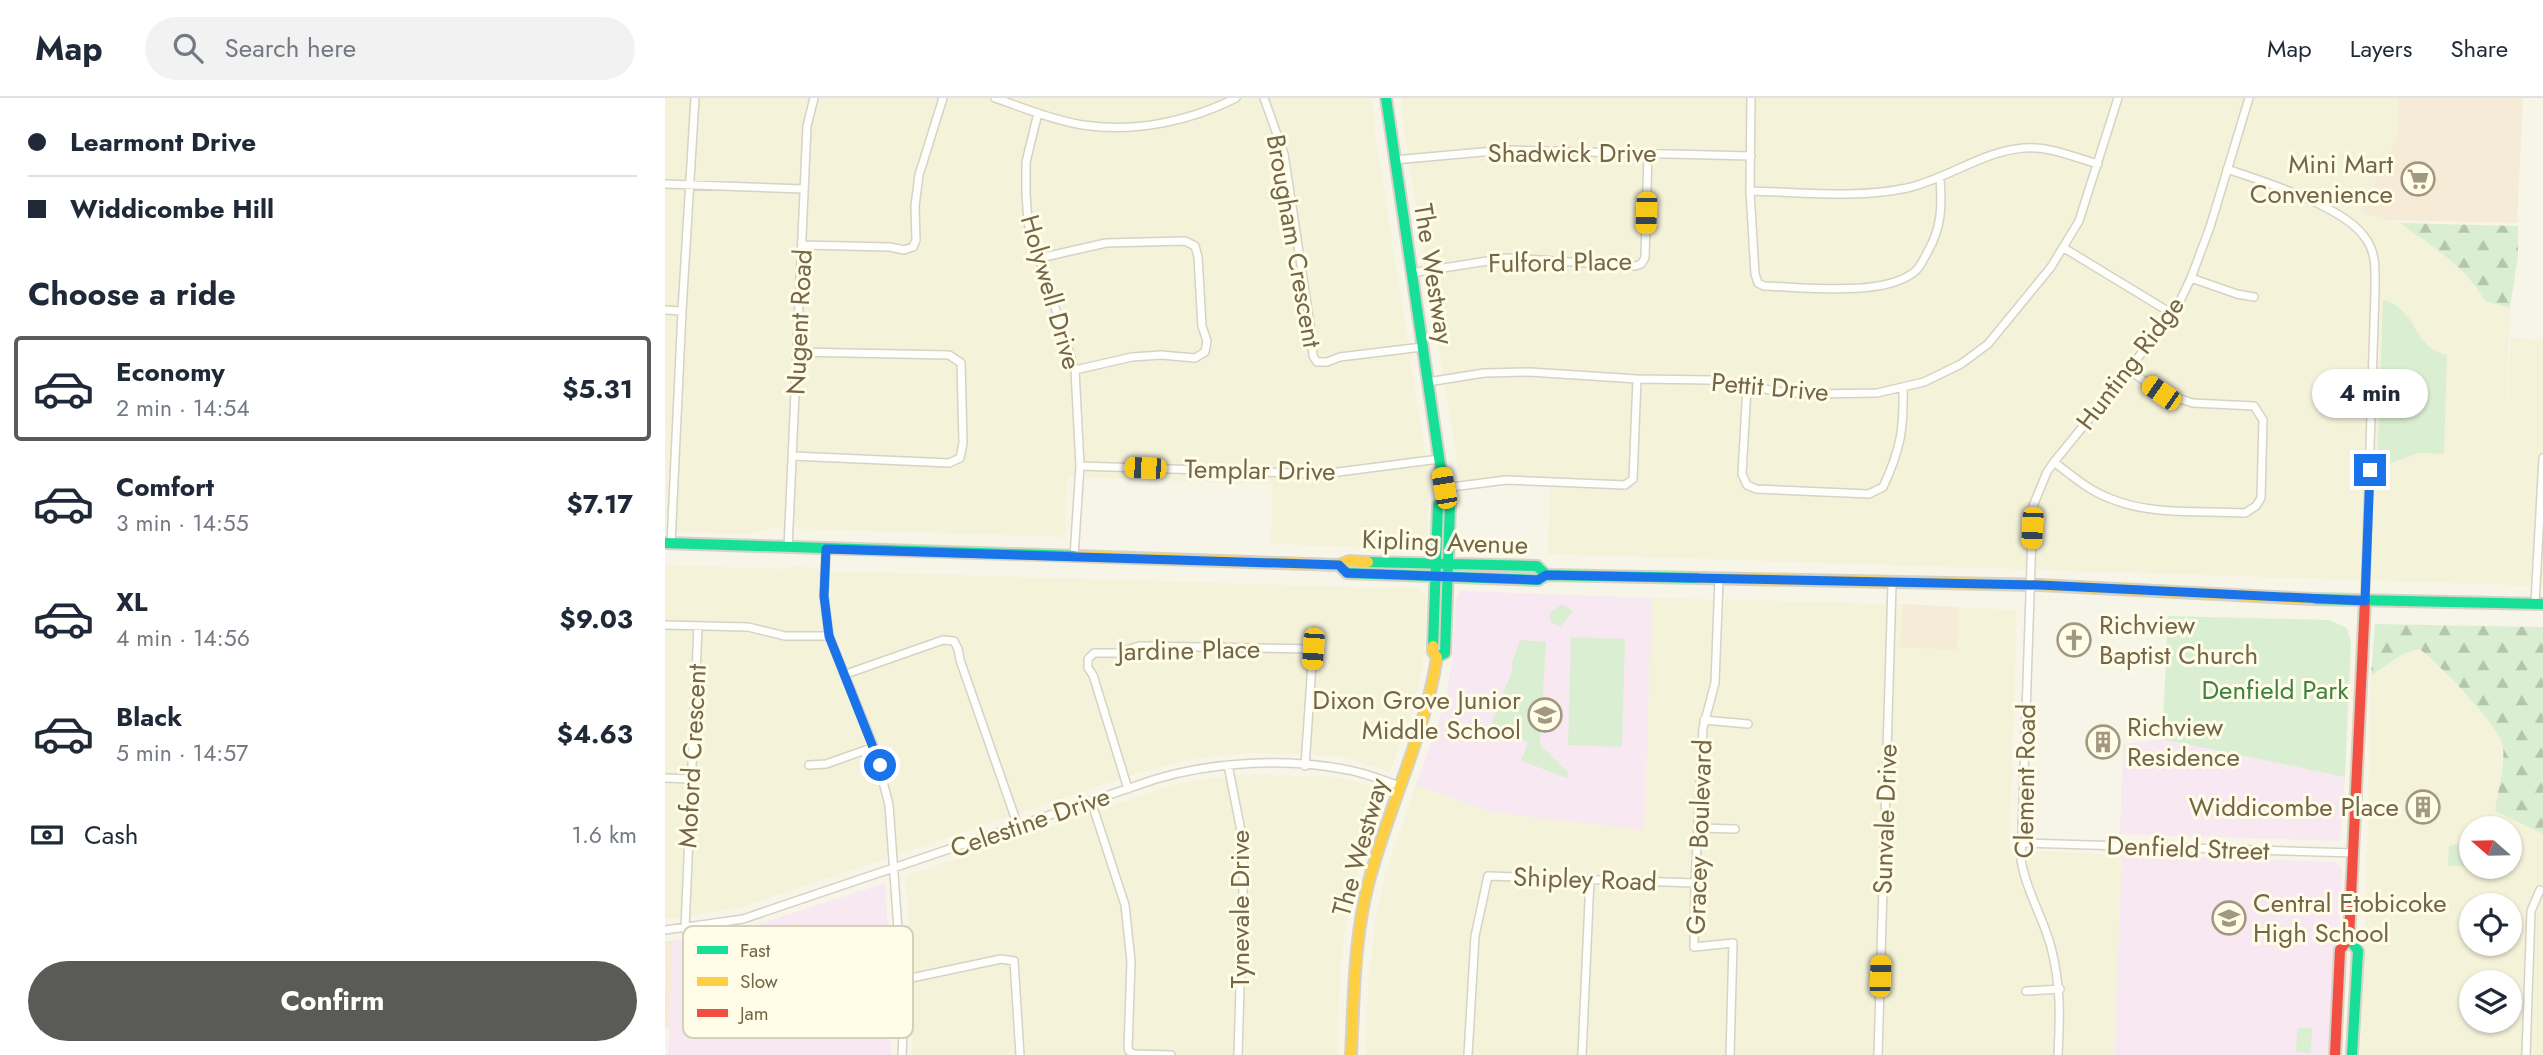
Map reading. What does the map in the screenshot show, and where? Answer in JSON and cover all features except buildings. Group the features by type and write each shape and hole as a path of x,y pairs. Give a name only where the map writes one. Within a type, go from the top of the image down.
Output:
{"main road":[{"name":"The Westway","path":"1386,98 1439,459 1445,493 1450,504 1445,653 1437,657"},
{"name":"The Westway","path":"1351,1055 1355,967 1361,915 1374,863 1429,708 1437,657 1433,652 1438,505 1445,493"},
{"name":"Kipling Avenue","path":"668,543 1339,565 1349,561 1537,566 1546,575"},
{"name":"Kipling Avenue","path":"1339,565 1347,573 1435,577 1538,580 1546,575 2030,585 2365,601 2539,604"},
{"path":"2335,1055 2340,950 2349,938 2365,601"},
{"path":"2349,938 2358,951 2352,1055"}],"street":[{"path":"668,543 695,98"},
{"name":"Nugent Road","path":"787,548 803,189 807,125 814,98"},
{"path":"802,245 890,247 904,250 913,247 916,240 915,206 919,175 943,98"},
{"path":"995,98 1084,125 1137,126 1200,115 1236,98"},
{"name":"Brougham Crescent","path":"1264,98 1284,154 1313,356 1317,362 1327,362 1340,357 1422,347"},
{"path":"1751,98 1751,191 1755,274 1758,283 1764,286 1864,288 1892,285 1915,272 1936,237 1943,210 1940,178"},
{"name":"Pettit Drive","path":"1428,382 1484,373 1530,372 1637,379 1712,380 1789,393 1814,394 1877,393 1924,382 1961,364 1988,344 2052,267 2079,221 2118,98"},
{"name":"Hunting Ridge","path":"2030,585 2033,506 2039,488 2054,462 2129,370 2171,313 2191,278 2249,98"},
{"name":"Holywell Drive","path":"1038,113 1026,162 1025,193 1028,223 1075,370 1080,466 1074,556"},
{"path":"1751,191 1868,193 1906,188 1940,178 1996,154 2024,148 2052,150 2098,164"},
{"name":"Shadwick Drive","path":"1393,160 1505,150 1751,156"},
{"name":"Fulford Place","path":"1411,273 1507,258 1635,266 1641,264 1645,258 1648,153"},
{"path":"2227,169 2284,188 2345,219 2367,240 2372,253 2375,292 2365,601"},
{"path":"665,184 803,189"},
{"path":"1039,258 1106,243 1185,241 1195,246 1202,326 1207,341 1205,352 1195,358 1161,355 1132,357 1075,370"},
{"path":"2064,248 2171,313"},
{"path":"2191,278 2237,294 2254,296"},
{"path":"665,310 682,311"},
{"path":"793,456 949,463 960,458 963,443 961,363 957,358 949,355 797,352"},
{"path":"2054,462 2083,485 2106,498 2127,505 2160,510 2245,513 2256,506 2261,498 2263,420 2254,406 2193,403 2161,393 2129,370"},
{"path":"1445,493 1506,481 1569,481 1625,485 1633,479 1637,379"},
{"path":"1747,387 1742,474 1747,485 1756,489 1869,494 1883,487 1900,446 1904,423 1903,387"},
{"path":"2539,604 2543,458"},
{"name":"Templar Drive","path":"1080,466 1323,474 1439,459"},
{"path":"826,549 824,596 829,636 874,747 889,805 899,926"},
{"name":"Gracey Boulevard","path":"1719,579 1715,683 1704,720 1694,947 1733,943 1730,1055"},
{"name":"Sunvale Drive","path":"1878,1055 1892,584"},
{"name":"Clement Road","path":"2030,585 2021,860 2024,880 2050,946 2060,989 2058,1055"},
{"path":"665,625 748,627 785,636 829,636"},
{"name":"Moford Crescent","path":"685,926 698,626"},
{"path":"846,674 943,640 954,641 1018,826"},
{"name":"Jardine Place","path":"1128,789 1093,675 1088,668 1088,659 1094,653 1116,653 1139,646 1313,649 1305,766"},
{"path":"1704,720 1748,724"},
{"path":"809,765 826,764 874,747"},
{"name":"Celestine Drive","path":"702,926 743,919 1170,775 1228,765 1305,766 1345,769 1400,786"},
{"name":"Tynevale Drive","path":"1228,765 1243,841 1238,1055"},
{"path":"665,778 691,779"},
{"path":"1091,801 1125,905 1131,961 1128,1048 1134,1054 1171,1055"},
{"path":"1699,828 1735,830"},
{"name":"Denfield Street","path":"2021,842 2354,853"},
{"name":"Shipley Road","path":"1468,1055 1475,936 1488,876 1695,883"},
{"path":"1582,1055 1590,879"},
{"path":"2526,1055 2531,911 2540,890"},
{"name":"Celestine Drive","path":"665,930 683,929"},
{"path":"913,978 1001,959 1014,961 1020,1055"},
{"path":"2026,991 2060,989"}],"shaded area":[{"path":"665,98 1372,98 1428,473 1427,544 1424,548 1414,549 1271,544 1272,484 1067,477 1065,537 776,528 744,535 665,530"},
{"path":"1401,98 2398,98 2398,134 2361,210 2384,220 2400,223 2458,265 2485,301 2510,308 2503,477 2511,338 2543,340 2543,586 1548,554 1550,479 1514,477 1460,481"},
{"path":"2398,98 2523,98 2517,223 2384,220 2361,211 2398,134"},
{"path":"665,565 782,569 797,566 831,571 1420,589 1426,595 1424,655 1416,700 1390,772 1343,757 1317,755 1249,753 1186,760 1135,774 739,908 665,919"},
{"name":"Dixon Grove Junior Middle School","path":"1462,591 1652,598 1644,830 1491,812 1416,785 1446,700 1453,653 1456,601"},
{"path":"1652,598 1903,604 1901,647 1957,649 1958,607 2017,610 2009,850 2122,855 2114,1055 1365,1055 1368,986 1375,923 1385,874 1416,785 1491,812 1644,830"},
{"path":"1903,604 1958,607 1957,650 1900,647"},
{"path":"2419,649 2433,658 2494,727 2503,744 2502,767 2543,830 2543,1055 2360,1055 2371,676 2401,655"},
{"path":"2162,739 2345,777 2340,841 2120,834 2123,744"},
{"path":"1241,774 1333,777 1355,781 1383,792 1359,864 1346,923 1340,968 1337,1055 912,1055 913,926 909,926 906,876 1175,784"},
{"name":"Central Etobicoke High School","path":"2122,855 2339,864 2342,870 2331,1055 2114,1055"},
{"path":"885,883 887,926 753,926"},
{"path":"683,939 683,1038 891,1038 891,1055 668,1055 673,941"},
{"path":"665,941 673,941 669,1028 665,1028"}],"green space":[{"path":"2400,223 2518,226 2518,256 2510,308 2485,301 2457,267"},
{"path":"2383,300 2403,311 2420,336 2435,351 2447,355 2444,454 2419,453 2377,468"},
{"path":"1562,604 1573,611 1560,627 1551,622 1549,614"},
{"name":"Denfield Park","path":"2168,616 2329,620 2347,628 2351,643 2345,777 2162,739"},
{"path":"2375,624 2543,627 2543,834 2522,824 2522,816 2505,816 2495,811 2503,746 2491,725 2466,694 2427,655 2419,649 2401,655 2371,676"},
{"path":"1571,637 1625,639 1622,747 1568,745"},
{"path":"1520,640 1546,642 1540,745 1569,773 1567,778 1521,761 1528,742 1490,728 1513,668 1511,666"},
{"path":"2459,844 2459,866 2448,866 2449,846"},
{"path":"2297,1028 2312,1028 2311,1053 2296,1052"}],"traffic: fast":[{"path":"1386,98 1445,498 1450,504 1445,653 1437,657"},
{"path":"1433,646 1438,505 1445,498"},
{"path":"665,543 1077,556"},
{"path":"1368,562 1537,566 1546,575"},
{"path":"1339,565 1347,573 1538,580 1546,575 1701,578"},
{"path":"2312,599 2543,604"},
{"path":"2349,938 2358,951 2352,1055"}],"traffic: slow":[{"path":"1077,556 1339,565 1349,561 1368,562"},
{"path":"1701,578 2040,585 2312,599"},
{"path":"1351,1055 1355,967 1364,902 1377,853 1424,714 1437,657 1433,646"}],"traffic: jam":[{"path":"2335,1055 2340,950 2349,938 2365,601"}],"place":[{"name":"Mini Mart Convenience","path":"2418,179"},
{"name":"Richview Baptist Church","path":"2074,640"},
{"name":"Dixon Grove Junior Middle School","path":"1545,715"},
{"name":"Richview Residence","path":"2103,742"},
{"name":"Widdicombe Place","path":"2423,807"},
{"name":"Central Etobicoke High School","path":"2229,918"}],"route":[{"path":"880,765 829,636 824,596 826,549 1339,565 1347,573 1449,577 1538,580 1546,575 2040,585 2365,601 2370,470"}]}
